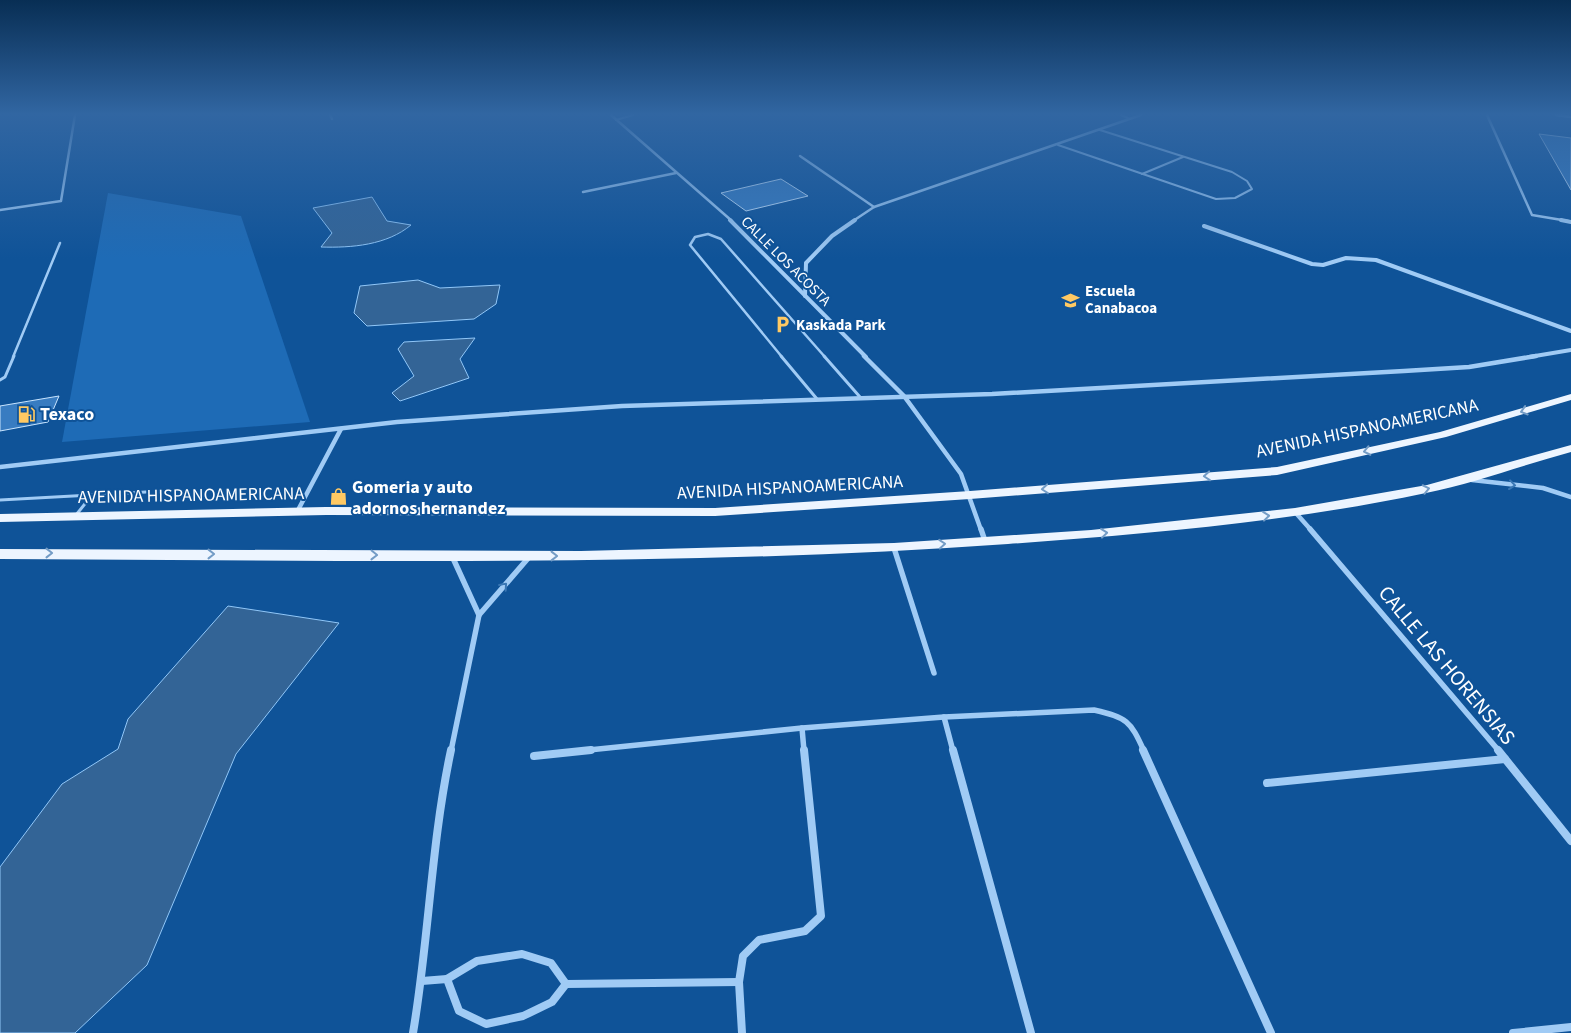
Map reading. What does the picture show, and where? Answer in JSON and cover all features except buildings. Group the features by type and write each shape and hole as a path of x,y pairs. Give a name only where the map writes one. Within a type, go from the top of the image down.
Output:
{"main road":[{"name":"AVENIDA HISPANOAMERICANA","path":"0,518 297,512 715,512 970,495 1277,471 1442,435 1571,397"},
{"path":"0,554 530,556 759,553 894,548 1091,534 1295,512 1428,489 1571,448"}],"street":[{"path":"0,210 61,200 67,163"},
{"name":"CALLE LOS ACOSTA","path":"665,163 737,226 904,396 961,474 985,541"},
{"path":"809,163 874,207"},
{"path":"805,296 806,263 832,236 874,207 1004,163"},
{"path":"1509,163 1532,215 1571,222"},
{"path":"583,192 676,173"},
{"path":"1204,226 1312,264 1323,265 1346,258 1376,260 1571,331"},
{"path":"0,467 397,422 622,406 992,394 1469,367 1571,350"},
{"path":"297,512 341,429"},
{"path":"1464,478 1543,488 1571,497"},
{"name":"CALLE LAS HORENSIAS","path":"1295,512 1571,841"},
{"path":"894,548 934,673"},
{"path":"452,556 479,615"},
{"path":"412,1033 422,981 440,802 479,615 530,556"},
{"path":"534,756 802,728 944,717 1094,710 1118,716 1133,727 1271,1033"},
{"path":"944,717 1031,1033"},
{"path":"742,1033 739,982 743,956 759,940 805,931 821,916 802,728"},
{"path":"1267,783 1504,759"},
{"path":"422,981 447,979 478,961 522,954 551,962 566,984"},
{"path":"447,979 459,1010 486,1024 530,1013 552,1002 566,984"},
{"path":"566,984 739,982"},
{"path":"1513,1033 1571,1027"}],"lane":[{"path":"1111,163 1216,199 1231,200 1244,196 1252,189 1247,181 1232,172 1203,163"},
{"path":"1142,174 1168,163"},
{"path":"817,399 690,245 695,237 708,234 721,238 860,397"},
{"path":"0,380 5,377 60,243"},
{"path":"0,500 146,492"},
{"path":"74,517 92,495"}],"shaded area":[{"path":"108,193 241,216 310,422 62,442"},
{"path":"372,197 387,221 411,225 391,237 369,244 321,247 332,233 313,208"},
{"path":"418,280 440,288 500,285 496,304 474,319 367,326 354,313 360,286"},
{"path":"475,338 460,359 469,378 400,401 392,393 414,376 398,349 404,342"},
{"path":"228,606 339,623 236,754 147,965 75,1033 0,1033 0,867 62,784 118,749 128,719"}],"place":[{"name":"Escuela Canabacoa","path":"1071,300"},
{"name":"Kaskada Park","path":"782,325"},
{"name":"Texaco","path":"26,414"},
{"name":"Gomeria y auto adornos hernandez","path":"338,497"}]}
